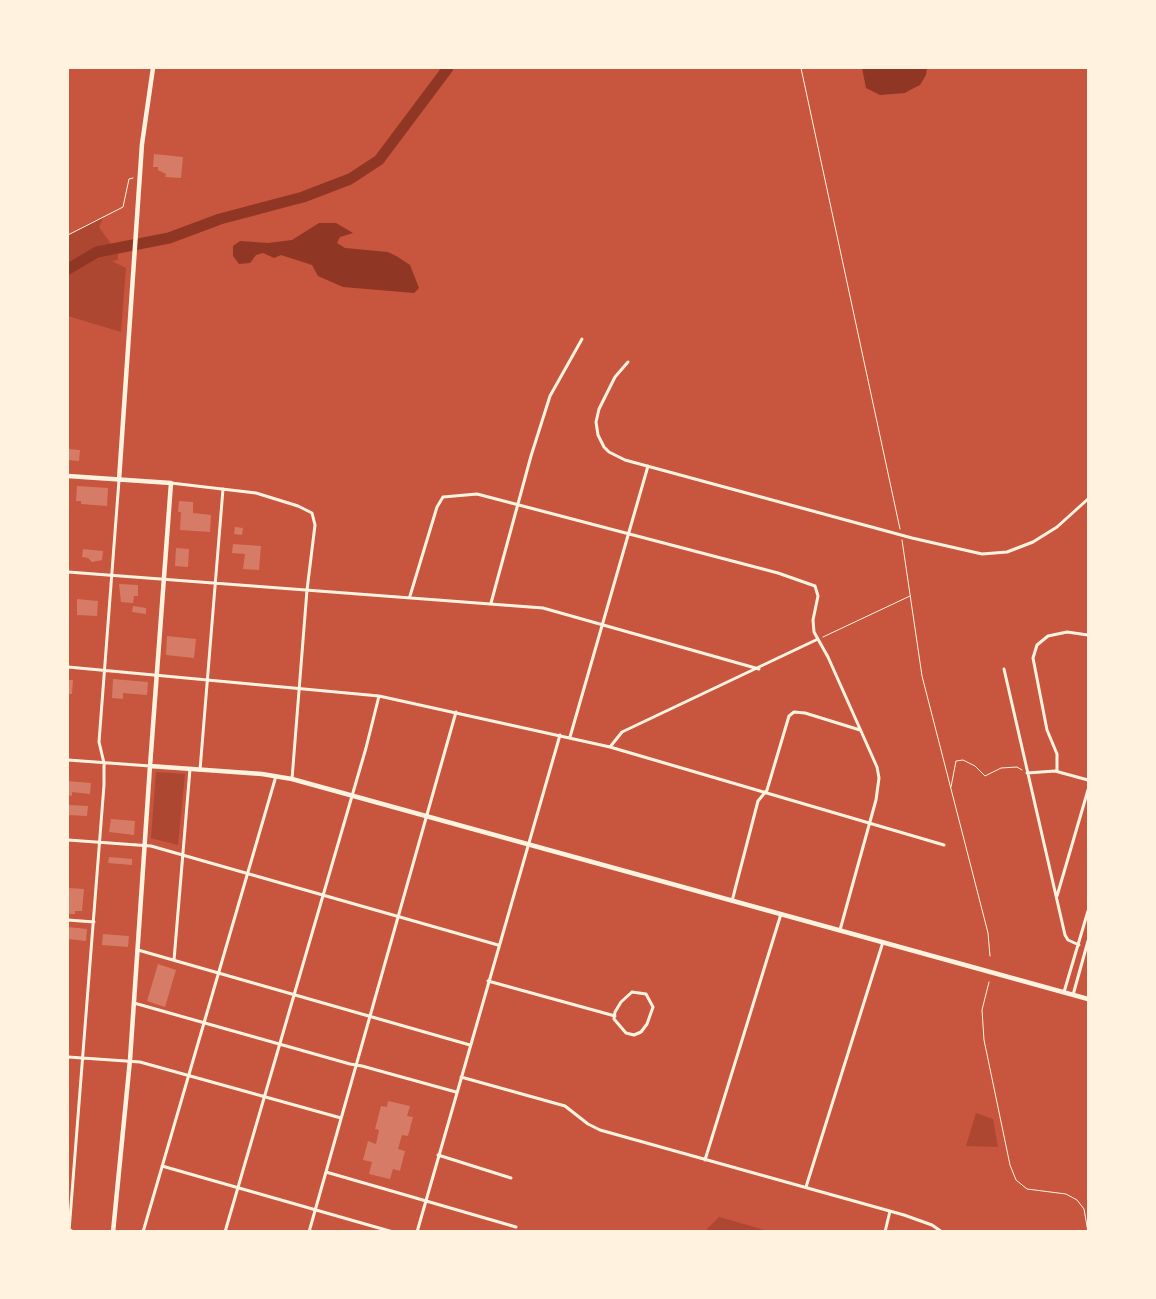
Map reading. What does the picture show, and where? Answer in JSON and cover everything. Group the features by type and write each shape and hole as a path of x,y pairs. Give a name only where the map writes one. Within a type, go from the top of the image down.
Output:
{"main road":[{"path":"119,480 137,213 146,109 152,68"},
{"path":"68,476 171,484 130,1060 113,1232"},
{"path":"150,766 276,776 292,779 1088,999"}],"street":[{"path":"491,603 550,396 582,340"},
{"path":"628,362 615,376 599,409 596,422 598,435 609,452 625,460 912,538 990,554 1007,552 1033,542 1057,527 1088,499"},
{"path":"570,737 627,532 648,466"},
{"path":"70,1231 100,842 104,763 99,742 119,480"},
{"path":"171,484 256,493 298,506 312,513 315,525 298,687 292,779"},
{"path":"200,770 217,583 223,489"},
{"path":"410,596 438,507 443,497 478,494 518,503 810,582 817,591 813,626 861,730 877,767 879,778 879,787 840,930"},
{"path":"68,572 410,596 543,608 759,668"},
{"path":"1057,771 1056,754 1047,730 1032,658 1037,646 1048,636 1067,632 1088,635"},
{"path":"610,747 622,732 818,639"},
{"path":"68,667 379,696 610,747 944,845"},
{"path":"1004,669 1065,935 1068,940 1079,945"},
{"path":"225,1232 379,696"},
{"path":"309,1232 456,712"},
{"path":"732,900 758,801 764,793 789,716 794,712 804,713 861,730"},
{"path":"417,1232 498,944 560,735"},
{"path":"68,760 150,766"},
{"path":"174,960 190,769"},
{"path":"1028,773 1046,770 1057,771 1088,780"},
{"path":"143,1232 276,776"},
{"path":"1057,897 1088,790"},
{"path":"68,840 144,845 182,854 498,944"},
{"path":"1064,992 1088,911"},
{"path":"705,1160 781,914"},
{"path":"68,920 94,922"},
{"path":"1073,995 1088,941"},
{"path":"806,1187 884,942"},
{"path":"138,950 470,1044"},
{"path":"488,980 615,1016"},
{"path":"632,992 646,994 653,1007 648,1024 641,1032 634,1035 626,1033 620,1028 615,1016 621,1002 632,992"},
{"path":"134,1003 456,1092"},
{"path":"68,1056 130,1060 341,1118"},
{"path":"461,1077 565,1106 588,1124 600,1130 890,1211 932,1225 942,1232"},
{"path":"438,1155 511,1178"},
{"path":"162,1166 393,1232"},
{"path":"326,1172 516,1227"},
{"path":"885,1232 890,1211"}],"path":[{"path":"801,68 900,529"},
{"path":"68,235 123,207 129,179 134,178"},
{"path":"902,543 922,676 988,933 990,956"},
{"path":"818,639 910,595"},
{"path":"951,787 956,761 963,760 976,766 985,776 1001,768 1016,768 1028,773"},
{"path":"989,982 982,1010 984,1040 1010,1165 1016,1180 1027,1189 1066,1194 1077,1200 1084,1209 1088,1232"}],"shaded area":[{"path":"862,68 927,68 926,75 920,85 905,93 880,95 866,88"},
{"path":"103,218 99,227 118,254 118,260 112,261 126,268 121,332 68,316 68,235 95,220"},
{"path":"319,223 336,223 353,233 340,237 337,243 345,248 388,252 398,257 410,265 419,288 414,293 343,287 318,276 312,265 281,255 274,258 263,253 256,255 250,263 239,264 233,256 233,246 240,241 268,243 292,240"},
{"path":"156,772 185,774 178,845 151,838"},
{"path":"976,1113 993,1119 998,1147 966,1146"},
{"path":"719,1217 768,1231 705,1231"}],"building":[{"path":"154,154 183,157 181,178 165,177 166,174 158,170 158,167 153,167"},
{"path":"68,449 80,450 79,461 68,460"},
{"path":"77,486 108,488 107,506 81,504 81,501 76,501"},
{"path":"179,501 193,502 193,513 211,515 210,532 180,530 181,512 178,512"},
{"path":"235,527 243,528 242,535 234,534"},
{"path":"233,544 261,546 259,570 243,569 245,554 232,553"},
{"path":"176,548 189,549 188,567 175,566"},
{"path":"83,549 103,551 102,560 92,562 88,558 82,557"},
{"path":"119,584 138,585 138,596 134,596 133,603 121,602"},
{"path":"77,599 98,601 97,616 77,615"},
{"path":"133,606 146,608 146,614 132,612"},
{"path":"167,636 196,639 194,658 166,655"},
{"path":"113,679 148,682 147,695 123,693 123,699 112,698"},
{"path":"68,680 73,680 72,694 68,694"},
{"path":"68,781 91,783 90,794 72,792 72,796 68,795"},
{"path":"68,805 88,806 87,816 68,815"},
{"path":"111,819 135,821 134,835 109,832"},
{"path":"109,857 132,859 132,865 108,863"},
{"path":"68,888 84,889 82,911 75,911 75,914 68,914"},
{"path":"68,927 87,929 86,941 68,939"},
{"path":"103,934 129,936 128,947 102,945"},
{"path":"158,964 176,970 165,1007 147,1001"},
{"path":"388,1101 410,1106 407,1116 413,1117 408,1136 402,1135 398,1149 405,1151 400,1171 393,1169 390,1179 369,1174 372,1162 363,1160 368,1141 376,1144 379,1130 375,1129 381,1106 387,1107"}],"waterway":[{"path":"68,269 97,252 169,238 220,219 303,197 350,179 379,160 448,68"}]}
